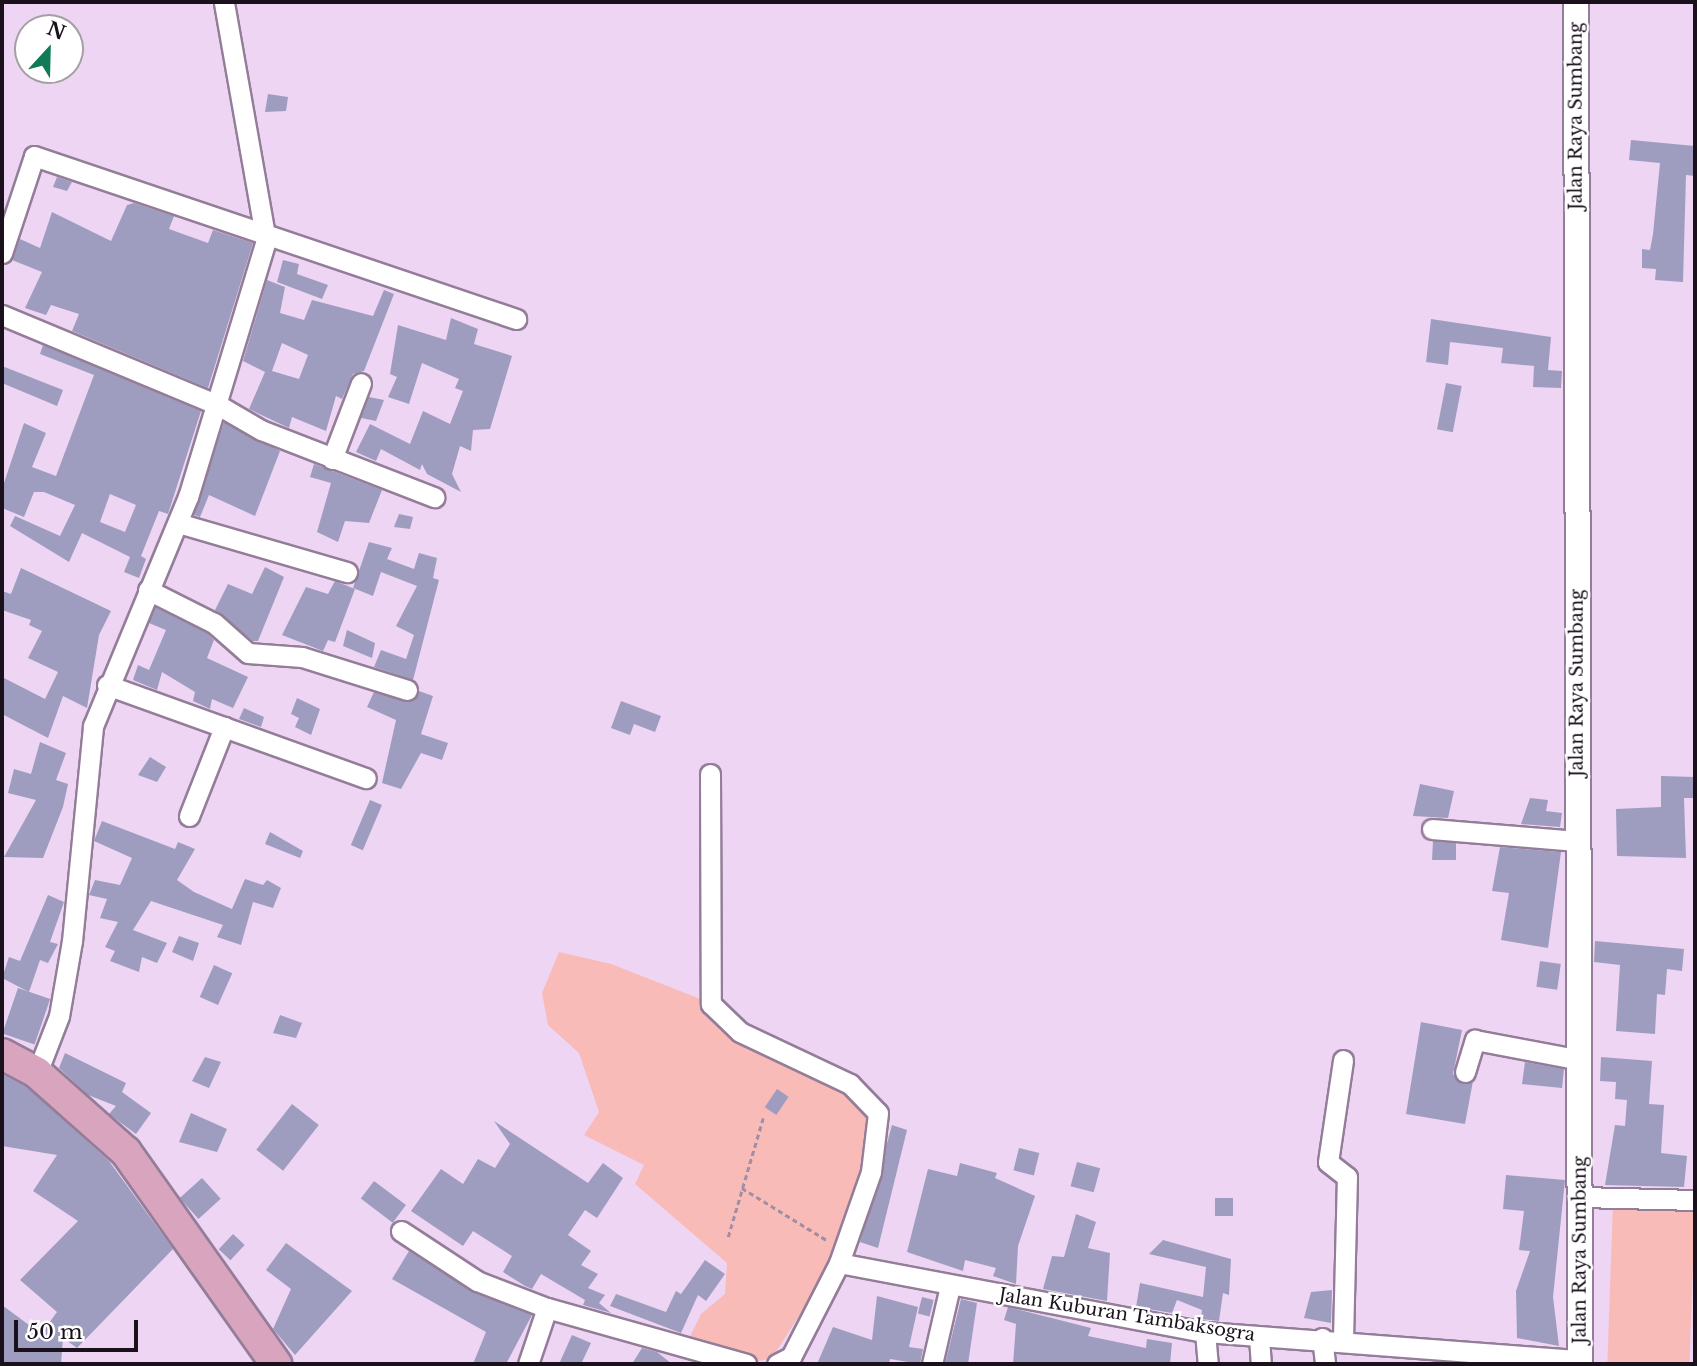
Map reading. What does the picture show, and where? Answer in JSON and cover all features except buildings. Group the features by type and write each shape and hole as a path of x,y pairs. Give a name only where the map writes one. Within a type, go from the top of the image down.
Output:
{"main road":[{"path":"2,1054 37,1073 126,1152 266,1355"}],"street":[{"path":"37,1073 67,972 85,774 107,685 178,523 218,405 265,235 224,2"},
{"name":"Jalan Raya Sumbang","path":"1576,2 1576,1059 1581,1197 1580,1362"},
{"path":"2,253 34,156 516,319"},
{"path":"2,314 218,405 332,459 434,497"},
{"path":"332,459 361,383"},
{"path":"178,523 347,572"},
{"path":"148,590 215,623 248,653 302,657 407,691"},
{"path":"107,685 366,778"},
{"path":"189,816 224,727"},
{"path":"710,774 711,1004 740,1032 849,1084 878,1113 871,1172 841,1260 785,1362"},
{"path":"1433,829 1577,841"},
{"path":"1465,1072 1475,1040 1576,1059"},
{"path":"1343,1060 1328,1162 1347,1177 1343,1339"},
{"path":"1581,1197 1695,1199"},
{"path":"401,1231 477,1281 547,1308 746,1364"},
{"name":"Jalan Kuburan Tambaksogra","path":"841,1260 950,1286 1205,1332 1259,1337 1343,1339 1580,1362"},
{"path":"932,1364 950,1286"},
{"path":"528,1364 547,1308"},
{"path":"1205,1332 1208,1364"},
{"path":"1259,1337 1261,1364"},
{"path":"1322,1338 1325,1364"}],"path":[{"path":"728,1237 763,1118"},
{"path":"741,1187 809,1224 841,1260"}],"shaded area":[{"path":"559,952 611,964 703,1000 725,1033 863,1100 877,1133 835,1260 772,1358 758,1361 687,1343 701,1314 725,1294 727,1263 635,1184 644,1165 584,1135 599,1112 579,1053 548,1025 542,993"},
{"path":"1613,1203 1695,1206 1689,1364 1607,1364"}]}
